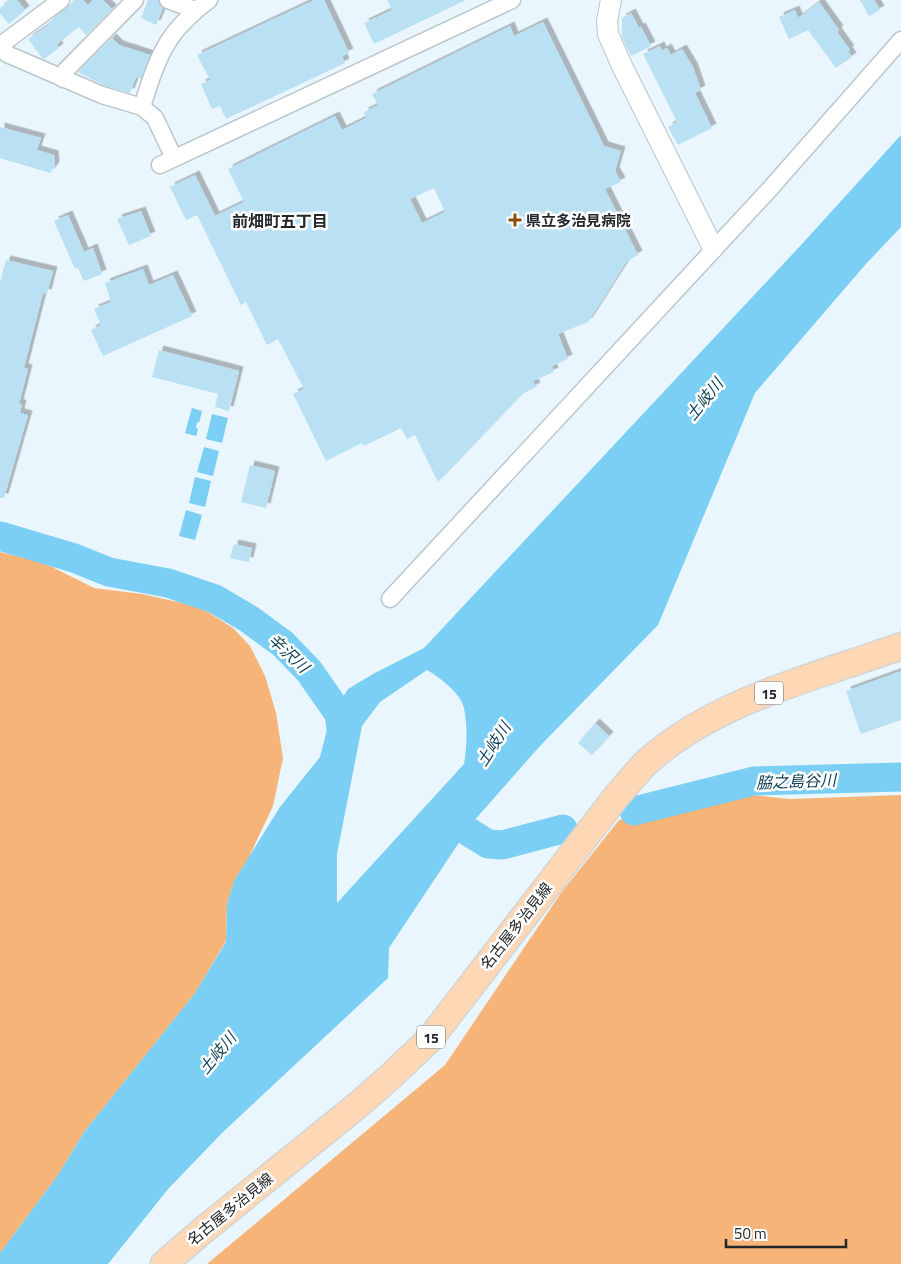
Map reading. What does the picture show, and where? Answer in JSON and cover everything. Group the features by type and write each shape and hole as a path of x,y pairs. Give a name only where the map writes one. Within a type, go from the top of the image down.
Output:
{"main road":[{"name":"名古屋多治見線","path":"164,1264 200,1232 358,1105 430,1039 616,796 648,761 692,729 729,709 798,682 901,646"}],"street":[{"path":"61,0 2,44 7,54 102,95 142,107 155,118 167,162 512,0"},
{"path":"63,78 66,70 135,0"},
{"path":"168,0 202,5"},
{"path":"610,0 607,21 608,34 622,66 713,248"},
{"path":"142,107 151,79 168,41 202,5"},
{"path":"390,599 713,248 768,191 901,40"}],"shaded area":[{"path":"0,552 42,562 94,588 142,594 200,607 233,628 250,646 265,676 276,713 283,758 273,806 248,859 234,881 227,904 226,941 195,993 84,1132 58,1175 0,1253"},
{"path":"724,792 790,799 901,795 901,1264 207,1264 445,1065 561,893 619,820"}],"water":[{"name":"土岐川","path":"901,135 901,227 865,265 755,393 658,625 539,747 472,823 389,948 388,978 222,1133 169,1188 108,1264 0,1264 0,1253 58,1175 84,1132 195,993 226,942 227,904 234,881 280,807 320,757 330,718 348,689 424,648 802,244","holes":["427,670 453,690 463,705 466,719 464,764 337,903 337,854 362,726 380,702"]},
{"path":"192,408 202,411 199,423 197,422 196,436 185,433"},
{"path":"212,414 228,418 222,443 206,439"},
{"path":"204,447 219,451 213,476 197,472"},
{"path":"195,477 211,481 205,507 189,503"},
{"path":"186,510 202,515 195,540 179,536"}],"building":[{"path":"10,0 17,0 25,10 9,24 0,13 0,8"},
{"path":"74,0 83,0 88,5 93,0 103,0 112,9 86,35 79,27 57,44 59,48 44,59 42,58 28,39 50,24 49,22"},
{"path":"148,0 158,0 163,8 156,25 141,18"},
{"path":"314,0 324,0 349,53 342,56 345,63 226,119 220,106 212,109 201,84 210,80 197,55"},
{"path":"387,0 466,0 374,44 364,23 392,10"},
{"path":"860,0 874,0 880,10 869,16"},
{"path":"819,2 839,30 837,32 850,50 848,51 852,57 836,68 808,30 789,39 779,17 795,10 798,18"},
{"path":"631,13 651,46 631,56 622,37 622,18"},
{"path":"543,22 604,146 621,151 615,171 621,182 605,189 638,255 627,261 588,322 558,334 568,359 552,366 554,372 533,381 536,387 522,394 438,482 415,435 407,439 401,428 364,446 362,443 326,461 293,394 304,389 278,339 267,345 246,302 241,305 197,215 186,220 170,187 195,175 215,216 244,202 228,169 335,116 342,130 366,118 364,112 378,105 372,94 510,26 514,36","holes":["434,188 445,212 422,223 410,199"]},
{"path":"112,38 119,45 150,55 141,79 136,77 130,93 105,86 78,72"},
{"path":"660,46 662,51 667,48 671,55 682,49 693,67 701,90 695,93 712,128 678,145 668,127 677,122 643,54"},
{"path":"0,127 41,138 37,150 54,155 55,166 50,173 0,158"},
{"path":"141,211 151,236 129,245 117,219"},
{"path":"68,215 84,252 93,248 102,274 84,281 78,268 75,269 54,221"},
{"path":"6,260 53,271 47,294 43,293 24,368 28,369 19,404 22,404 20,413 28,415 4,498 0,498 0,282"},
{"path":"143,269 149,285 173,275 192,316 103,356 91,330 101,325 94,309 111,302 105,283"},
{"path":"159,350 239,371 229,411 215,407 218,394 152,377"},
{"path":"250,465 275,471 266,508 241,502"},
{"path":"234,544 252,548 249,562 230,558"},
{"path":"901,671 901,720 861,734 846,691"},
{"path":"595,723 609,736 592,755 578,743"}],"waterway":[{"name":"辛沢川","path":"0,536 74,558 109,572 168,583 215,599 249,619 283,644 309,671 339,714 342,746"},
{"name":"脇之島谷川","path":"634,811 754,781 901,777"},
{"name":"脇之島谷川","path":"445,817 488,844 502,845 563,829"}],"place":[{"name":"県立多治見病院","path":"515,220"}],"district":[{"name":"前畑町五丁目","path":"280,221"}]}
